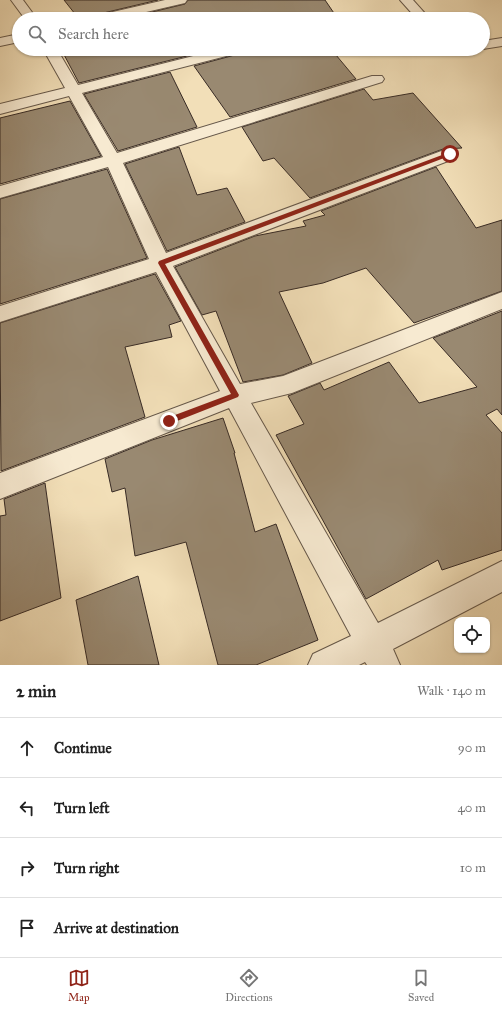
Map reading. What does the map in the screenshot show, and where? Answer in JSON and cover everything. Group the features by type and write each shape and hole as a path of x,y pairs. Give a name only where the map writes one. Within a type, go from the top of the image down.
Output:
{"street":[{"path":"17,0 26,12"},
{"path":"130,12 181,0"},
{"path":"406,0 417,12"},
{"path":"0,42 12,39"},
{"path":"490,44 502,42"},
{"path":"54,56 113,160 161,263 236,395 378,654"},
{"path":"0,110 209,56"},
{"path":"0,192 113,160 377,79"},
{"path":"0,314 161,263 450,154"},
{"path":"0,486 236,395 284,386 502,300"},
{"path":"324,665 378,654 502,576"}],"building":[{"path":"64,0 158,0 108,12 73,12"},
{"path":"188,0 325,0 333,12 152,12 185,4"},
{"path":"65,56 187,56 79,83"},
{"path":"231,56 337,56 356,79 230,117 194,66"},
{"path":"170,72 197,127 118,151 84,94"},
{"path":"364,89 373,100 413,93 462,148 443,149 310,198 274,158 263,161 242,127"},
{"path":"70,101 101,156 0,184 0,118"},
{"path":"179,147 197,195 227,188 245,222 167,251 125,164"},
{"path":"436,167 476,228 502,220 502,291 414,323 366,268 323,283 279,292 312,363 283,375 243,382 216,311 202,315 175,267 255,236 306,226 303,221 325,215 321,211"},
{"path":"107,169 147,258 0,304 0,199"},
{"path":"155,274 181,321 169,325 172,337 125,347 145,417 1,471 0,323"},
{"path":"502,311 502,415 497,409 486,415 502,433 502,550 442,570 438,560 366,599 276,435 304,424 288,396 320,383 324,390 389,362 419,403 477,387 433,338"},
{"path":"223,418 235,453 255,532 276,524 318,640 256,665 218,665 186,542 135,556 125,488 112,492 105,459 152,440"},
{"path":"45,483 61,598 0,621 0,516 6,515 4,499"},
{"path":"138,576 159,665 88,665 76,600"}],"route":[{"path":"169,421 236,395 161,263 450,154"}]}
